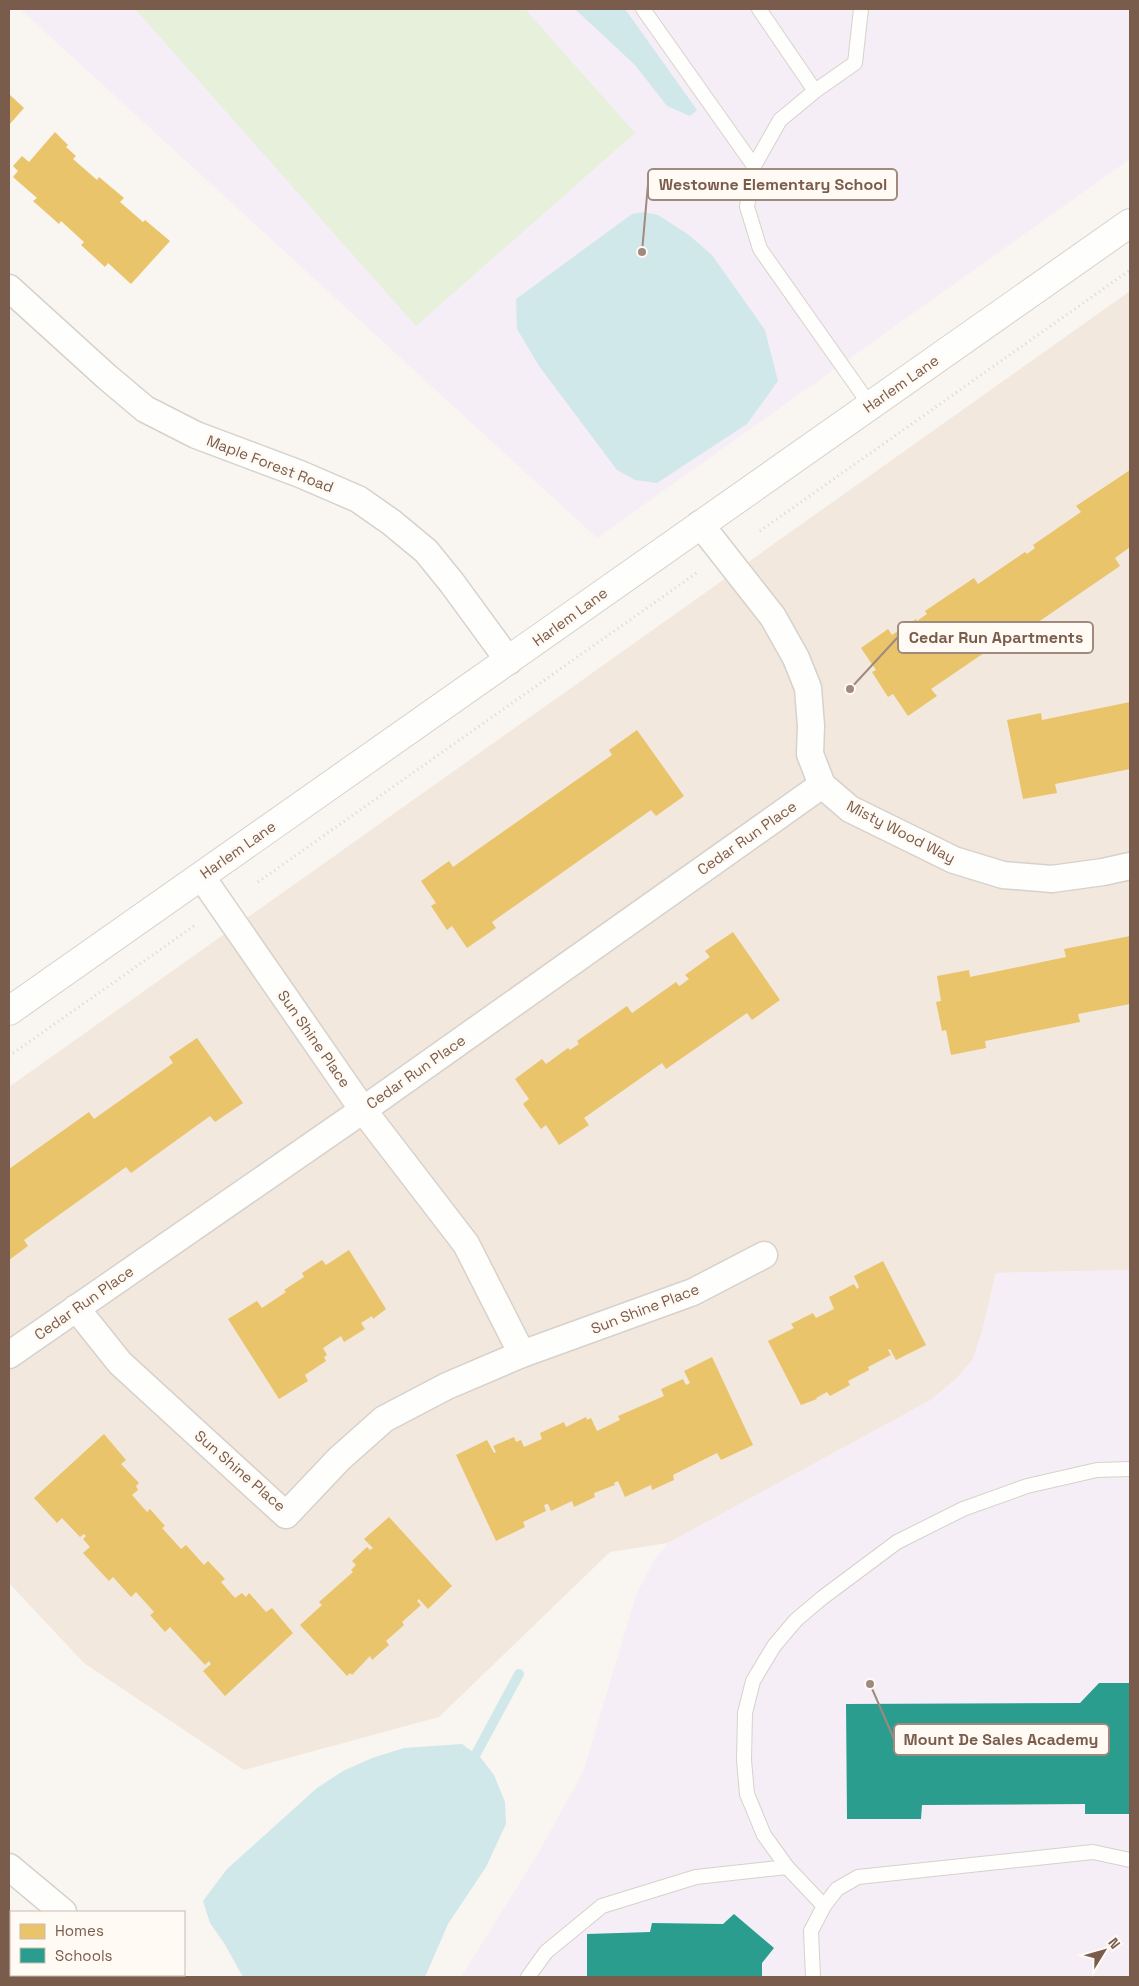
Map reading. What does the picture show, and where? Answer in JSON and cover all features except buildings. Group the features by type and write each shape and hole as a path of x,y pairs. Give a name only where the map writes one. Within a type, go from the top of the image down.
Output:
{"street":[{"name":"Harlem Lane","path":"9,1010 1130,223"},
{"name":"Maple Forest Road","path":"9,288 145,409 196,435 300,474 358,499 391,522 426,551 452,582 508,661"},
{"path":"700,524 773,617 796,658 808,688 811,726 810,754 822,786"},
{"name":"Misty Wood Way","path":"822,786 850,809 954,860 1003,876 1052,879 1130,866"},
{"name":"Cedar Run Place","path":"9,1355 363,1110 822,786"},
{"name":"Sun Shine Place","path":"201,876 363,1110 466,1244 522,1354"},
{"name":"Sun Shine Place","path":"76,1308 120,1363 286,1515 339,1459 384,1419 447,1386 522,1354 694,1292 764,1255"},
{"path":"9,1867 62,1911"}],"lane":[{"path":"643,9 754,166"},
{"path":"759,9 815,91"},
{"path":"861,9 855,63 815,91 780,120 754,166 747,207 760,249 870,405"},
{"path":"824,1906 787,1867 764,1836 747,1794 744,1760 745,1713 754,1681 774,1646 796,1620 896,1542 963,1508 1027,1486 1097,1470 1130,1469"},
{"path":"813,1977 811,1931 824,1906 837,1889 858,1877 1093,1852 1130,1860"},
{"path":"528,1977 546,1952 602,1906 696,1877 787,1867"}],"path":[{"path":"760,531 1130,270"},
{"path":"258,882 698,572"},
{"path":"9,1056 194,926"}],"shaded area":[{"path":"20,9 1130,9 1130,159 597,538"},
{"path":"1130,291 1130,1270 996,1273 982,1332 973,1359 957,1378 931,1400 668,1543 610,1552 439,1717 244,1770 84,1663 9,1583 9,1087"},
{"path":"1130,1270 1130,1977 461,1977 539,1852 583,1772 636,1595 654,1560 668,1543 931,1400 957,1378 973,1359 982,1332 996,1273"}],"green space":[{"path":"135,9 525,9 635,133 416,326"}],"water":[{"path":"575,9 625,9 697,110 690,116 667,106 635,65"},
{"path":"643,212 658,215 689,235 712,255 765,330 778,381 747,424 657,483 635,480 617,470 539,366 517,329 516,299 632,214"},
{"path":"462,1744 481,1758 494,1775 505,1802 506,1824 486,1867 448,1924 425,1977 243,1977 224,1943 210,1923 203,1901 227,1869 317,1788 343,1771 372,1758 404,1748"}],"waterway":[{"path":"476,1754 519,1674"}],"place":[{"name":"Westowne Elementary School","path":"642,252"},
{"name":"Cedar Run Apartments","path":"850,689"},
{"name":"Mount De Sales Academy","path":"870,1684"}]}
